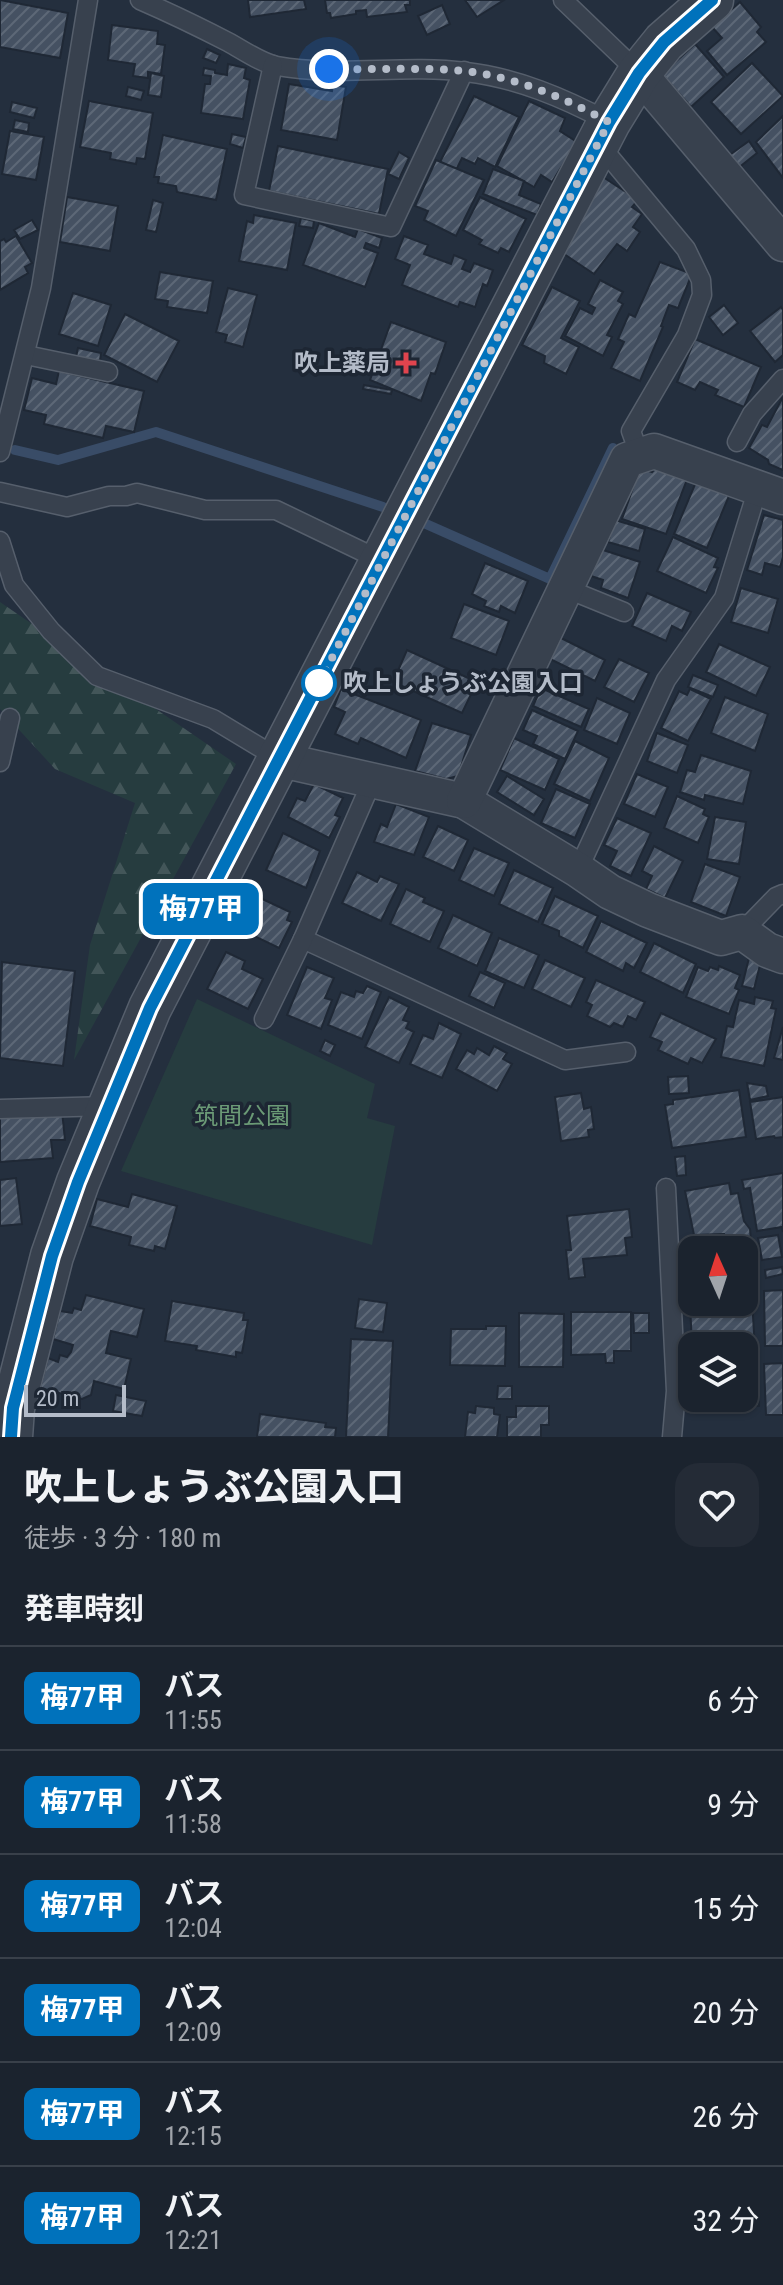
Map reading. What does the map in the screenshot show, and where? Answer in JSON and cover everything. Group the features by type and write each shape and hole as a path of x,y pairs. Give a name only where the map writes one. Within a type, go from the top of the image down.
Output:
{"street":[{"path":"11,1437 13,1408 52,1256 150,1008 604,133 639,73 664,42 712,0"},
{"path":"639,73 783,244"},
{"path":"464,801 627,460 654,451 770,492"},
{"path":"281,760 464,801 610,892 721,938 742,932 767,950 783,956"}],"lane":[{"path":"0,452 26,355 46,259 88,0"},
{"path":"140,0 273,65 302,69 464,71 503,78 572,102 604,133 686,249 701,280 702,295 687,335 631,431 640,456"},
{"path":"563,0 639,73"},
{"path":"273,65 244,195 391,227 464,71"},
{"path":"26,355 108,372"},
{"path":"737,442 752,414 783,379"},
{"path":"0,492 67,507 109,496 137,493 205,510 276,510 382,561"},
{"path":"578,870 666,680 724,598 770,492"},
{"path":"0,541 14,585 51,631 97,676 213,719 281,760"},
{"path":"565,588 624,612"},
{"path":"0,762 10,718"},
{"path":"264,1019 303,939 372,781"},
{"path":"742,932 776,897 783,894"},
{"path":"303,939 565,1060 626,1052"},
{"path":"0,1109 109,1106"},
{"path":"666,1188 676,1391 672,1437"}],"green space":[{"path":"0,602 236,764 74,1060 90,945 135,803 55,769 0,709"},
{"name":"筑間公園","path":"197,999 375,1084 367,1118 395,1126 372,1245 121,1171"}],"building":[{"path":"0,0 68,13 60,58 0,47"},
{"path":"248,0 304,0 306,9 250,17"},
{"path":"325,0 410,0 410,5 405,5 407,12 367,17 366,10 331,18"},
{"path":"465,0 504,0 477,17"},
{"path":"740,2 761,27 757,32 766,42 727,75 707,51 722,38 712,27"},
{"path":"442,5 450,24 427,35 418,16"},
{"path":"112,25 158,31 157,44 165,45 161,74 148,72 148,78 133,76 135,64 108,60"},
{"path":"695,44 724,77 691,107 662,74"},
{"path":"207,49 220,55 216,63 203,58"},
{"path":"752,63 783,96 741,134 711,102"},
{"path":"228,64 246,68 244,78 250,80 243,119 201,113 205,84 210,84 211,76 203,75 204,68 227,75"},
{"path":"151,73 164,76 161,97 148,95"},
{"path":"289,84 332,91 333,85 346,87 337,140 281,130"},
{"path":"128,87 144,91 141,100 126,96"},
{"path":"474,96 519,117 495,167 478,158 475,164 462,158 456,170 440,162"},
{"path":"89,101 153,113 145,159 137,158 136,164 110,159 111,153 80,147"},
{"path":"529,101 565,118 560,131 577,142 552,182 541,175 534,187 497,166"},
{"path":"12,102 37,108 34,118 10,112"},
{"path":"783,116 783,178 756,142"},
{"path":"15,120 29,123 28,132 13,129"},
{"path":"10,131 44,137 36,180 2,174"},
{"path":"232,134 246,137 243,148 230,144"},
{"path":"163,135 227,149 216,200 177,192 176,186 158,183 159,177 154,177"},
{"path":"749,141 757,153 737,169 727,157"},
{"path":"278,146 388,169 379,214 269,191"},
{"path":"399,152 409,158 399,179 388,174"},
{"path":"436,160 484,180 456,236 424,220 428,211 415,206"},
{"path":"493,169 524,181 519,195 541,204 537,215 483,194"},
{"path":"603,177 638,200 632,207 642,214 633,227 640,232 627,251 617,244 594,274 564,254"},
{"path":"67,197 118,206 110,251 60,242"},
{"path":"480,197 526,219 509,252 501,248 498,253 479,244 482,240 463,230"},
{"path":"153,200 163,203 156,232 146,230"},
{"path":"254,215 296,223 287,270 239,261 247,221 253,223"},
{"path":"301,218 314,221 313,228 299,226"},
{"path":"32,220 38,230 20,239 14,230"},
{"path":"319,223 355,237 358,229 382,238 379,248 366,243 364,248 378,253 365,287 303,265"},
{"path":"16,236 32,263 25,267 28,273 0,290 0,241 4,239 6,242"},
{"path":"404,236 428,245 424,254 451,264 454,255 466,260 462,269 470,272 474,263 493,270 487,286 483,284 475,307 460,302 458,307 402,285 410,265 395,259"},
{"path":"660,262 692,274 678,308 669,305 640,381 611,368 624,342 618,339 629,314 635,317"},
{"path":"160,272 213,281 207,313 167,307 168,301 155,299"},
{"path":"600,280 623,292 618,301 623,304 607,335 612,337 603,356 565,336 580,308 592,314 595,308 588,304"},
{"path":"552,287 580,301 561,338 579,347 566,374 544,363 545,356 522,345"},
{"path":"228,288 257,295 243,347 225,342 227,335 216,332"},
{"path":"73,293 111,305 98,346 59,334"},
{"path":"724,305 738,323 723,335 709,317"},
{"path":"781,307 783,355 775,362 750,331"},
{"path":"125,314 179,341 157,382 104,355"},
{"path":"391,322 446,342 421,401 370,380"},
{"path":"695,339 761,367 744,407 715,395 718,390 700,382 695,390 677,382"},
{"path":"78,348 101,353 100,361 76,357"},
{"path":"59,371 144,391 134,432 106,426 103,438 44,424 46,415 24,410 32,378 56,384"},
{"path":"364,385 392,390 391,394 363,389"},
{"path":"783,397 783,470 769,464 768,460 749,448 762,425 767,427"},
{"path":"657,467 688,477 666,534 622,519 640,468 652,472"},
{"path":"696,482 729,496 707,548 674,534"},
{"path":"764,515 783,520 783,557 780,567 765,563 762,575 747,570"},
{"path":"615,520 645,529 639,551 608,542"},
{"path":"673,537 718,558 714,567 718,568 706,593 657,571"},
{"path":"600,549 640,562 628,598 601,588 603,580 591,576"},
{"path":"485,563 528,581 515,613 501,606 499,612 484,606 486,601 472,594"},
{"path":"741,588 778,599 768,633 731,622"},
{"path":"647,593 691,612 682,631 672,626 666,641 632,626"},
{"path":"464,604 509,621 496,655 451,638"},
{"path":"561,638 605,660 595,681 550,659"},
{"path":"719,644 770,667 756,696 706,672"},
{"path":"407,650 477,682 462,713 393,682"},
{"path":"619,659 649,673 634,702 604,687"},
{"path":"693,675 718,685 713,697 688,687"},
{"path":"541,688 589,709 581,727 533,706"},
{"path":"341,689 421,720 406,758 361,738 358,744 335,734 345,712 334,707"},
{"path":"690,689 711,699 688,741 661,728 679,691 687,695"},
{"path":"725,697 768,714 755,751 711,733"},
{"path":"597,698 630,713 617,744 584,730"},
{"path":"532,710 578,731 565,759 533,744 537,736 523,730"},
{"path":"432,723 471,735 458,776 446,779 415,771"},
{"path":"657,733 688,745 677,773 647,761"},
{"path":"514,738 559,759 545,790 500,770"},
{"path":"575,741 609,758 590,801 554,784"},
{"path":"701,755 751,771 743,804 705,795 704,800 680,792 687,770 695,772"},
{"path":"637,774 668,787 655,817 624,804"},
{"path":"507,776 544,799 534,815 497,792"},
{"path":"314,784 343,798 335,815 340,817 329,838 288,817 297,798 305,801"},
{"path":"556,789 590,804 575,838 541,823"},
{"path":"677,796 705,809 703,814 709,817 698,843 664,828"},
{"path":"396,804 429,817 414,855 374,842 381,824 387,827"},
{"path":"715,817 746,822 739,864 707,859"},
{"path":"617,818 651,833 631,876 610,866 617,851 604,845"},
{"path":"438,826 468,840 454,871 423,857"},
{"path":"283,833 320,851 306,888 266,870"},
{"path":"654,846 683,861 665,898 646,889 652,876 642,871"},
{"path":"474,848 509,863 494,896 459,880"},
{"path":"705,864 740,877 726,916 691,902"},
{"path":"514,870 553,888 538,922 499,904"},
{"path":"357,872 377,882 380,876 399,884 381,921 342,903"},
{"path":"406,889 425,898 423,902 444,911 430,942 390,924"},
{"path":"256,896 290,912 287,920 292,922 279,948 240,929"},
{"path":"555,896 598,916 583,948 559,936 559,931 542,924"},
{"path":"453,915 492,933 477,966 438,948"},
{"path":"601,921 647,943 634,968 626,963 623,971 586,952"},
{"path":"499,938 539,955 524,988 485,971"},
{"path":"654,943 696,964 683,993 640,972"},
{"path":"226,952 245,961 242,969 263,979 248,1009 207,989"},
{"path":"749,958 761,961 754,989 742,986"},
{"path":"545,960 585,978 571,1007 532,989"},
{"path":"2,962 75,971 63,1066 0,1058"},
{"path":"719,966 740,975 735,988 739,990 729,1014 686,997 698,967 708,971 710,967 718,970"},
{"path":"307,967 334,978 325,998 332,1000 321,1029 287,1015"},
{"path":"480,972 505,983 494,1008 469,996"},
{"path":"596,980 645,1002 636,1020 628,1016 623,1027 614,1023 610,1027 587,1016 592,1005 586,1002"},
{"path":"367,986 381,992 362,1039 328,1025 341,992 354,997 356,991 363,993"},
{"path":"389,997 409,1007 403,1020 409,1022 406,1028 414,1032 399,1063 365,1047"},
{"path":"755,997 773,1001 771,1008 776,1009 764,1066 721,1057 727,1026 733,1027 739,1000 754,1004"},
{"path":"661,1013 716,1039 702,1063 691,1058 688,1064 658,1050 662,1042 650,1037"},
{"path":"439,1023 461,1034 442,1078 410,1064 423,1035 433,1039"},
{"path":"783,1027 783,1060 774,1058"},
{"path":"325,1040 335,1045 330,1056 320,1051"},
{"path":"494,1046 507,1053 503,1059 512,1064 497,1091 456,1069 467,1050 474,1054 477,1048 489,1055"},
{"path":"688,1076 689,1093 669,1094 668,1077"},
{"path":"747,1083 766,1086 768,1096 750,1100"},
{"path":"739,1090 746,1137 672,1148 665,1105 673,1104 673,1100"},
{"path":"581,1093 584,1109 591,1107 594,1129 588,1130 589,1137 561,1141 555,1097"},
{"path":"783,1097 783,1137 756,1139 750,1102"},
{"path":"62,1111 65,1140 51,1140 53,1158 0,1162 0,1116"},
{"path":"685,1156 686,1175 677,1176 675,1157"},
{"path":"783,1173 783,1232 782,1227 757,1231 750,1188 744,1189 742,1180"},
{"path":"16,1178 22,1224 0,1226 0,1180"},
{"path":"729,1183 731,1194 738,1193 751,1236 694,1235 685,1191"},
{"path":"132,1194 177,1206 165,1249 155,1246 154,1251 129,1245 131,1237 90,1226 97,1199 128,1207"},
{"path":"629,1209 632,1237 625,1238 627,1255 583,1259 585,1277 569,1279 566,1250 571,1250 567,1216"},
{"path":"778,1235 782,1257 762,1260 758,1238"},
{"path":"782,1267 783,1274 766,1278 765,1270"},
{"path":"783,1290 783,1346 765,1346 764,1291"},
{"path":"86,1295 144,1309 137,1337 111,1331 106,1353 131,1359 124,1389 94,1381 91,1395 82,1399 40,1388 48,1358 58,1362 60,1355 67,1357 73,1345 53,1339 60,1311 72,1313 74,1308 81,1310"},
{"path":"359,1299 387,1303 383,1332 355,1328"},
{"path":"172,1301 244,1313 243,1320 248,1320 242,1353 236,1352 236,1357 165,1341"},
{"path":"571,1312 631,1312 631,1351 614,1351 614,1363 606,1363 605,1354 571,1355"},
{"path":"519,1313 564,1314 563,1367 519,1367"},
{"path":"633,1313 649,1313 649,1333 634,1333"},
{"path":"691,1316 753,1316 754,1332 691,1332"},
{"path":"486,1326 506,1326 505,1366 450,1365 451,1329 486,1329"},
{"path":"351,1339 393,1341 388,1437 346,1437"},
{"path":"783,1363 783,1415 766,1415 764,1364"},
{"path":"498,1386 512,1386 512,1399 497,1399"},
{"path":"116,1395 146,1401 142,1416 113,1411"},
{"path":"476,1406 494,1408 494,1414 500,1415 497,1437 465,1437 468,1412 475,1413"},
{"path":"516,1406 549,1406 549,1425 541,1425 541,1437 507,1437 507,1417 516,1417"},
{"path":"260,1414 326,1423 325,1427 336,1428 335,1437 257,1437"}],"waterway":[{"path":"15,450 58,460 156,432 383,507"},
{"path":"426,524 550,579 613,448"}],"bus line":[{"name":"梅77甲","path":"11,1437 13,1408 52,1256 78,1182 150,1008 609,122 639,73 664,42 712,0"}],"place":[{"name":"吹上薬局","path":"406,363"},
{"name":"吹上しょうぶ公園入口","path":"319,683"}],"route":[{"path":"319,683 609,122 572,102 503,78 464,71 329,69"}]}
